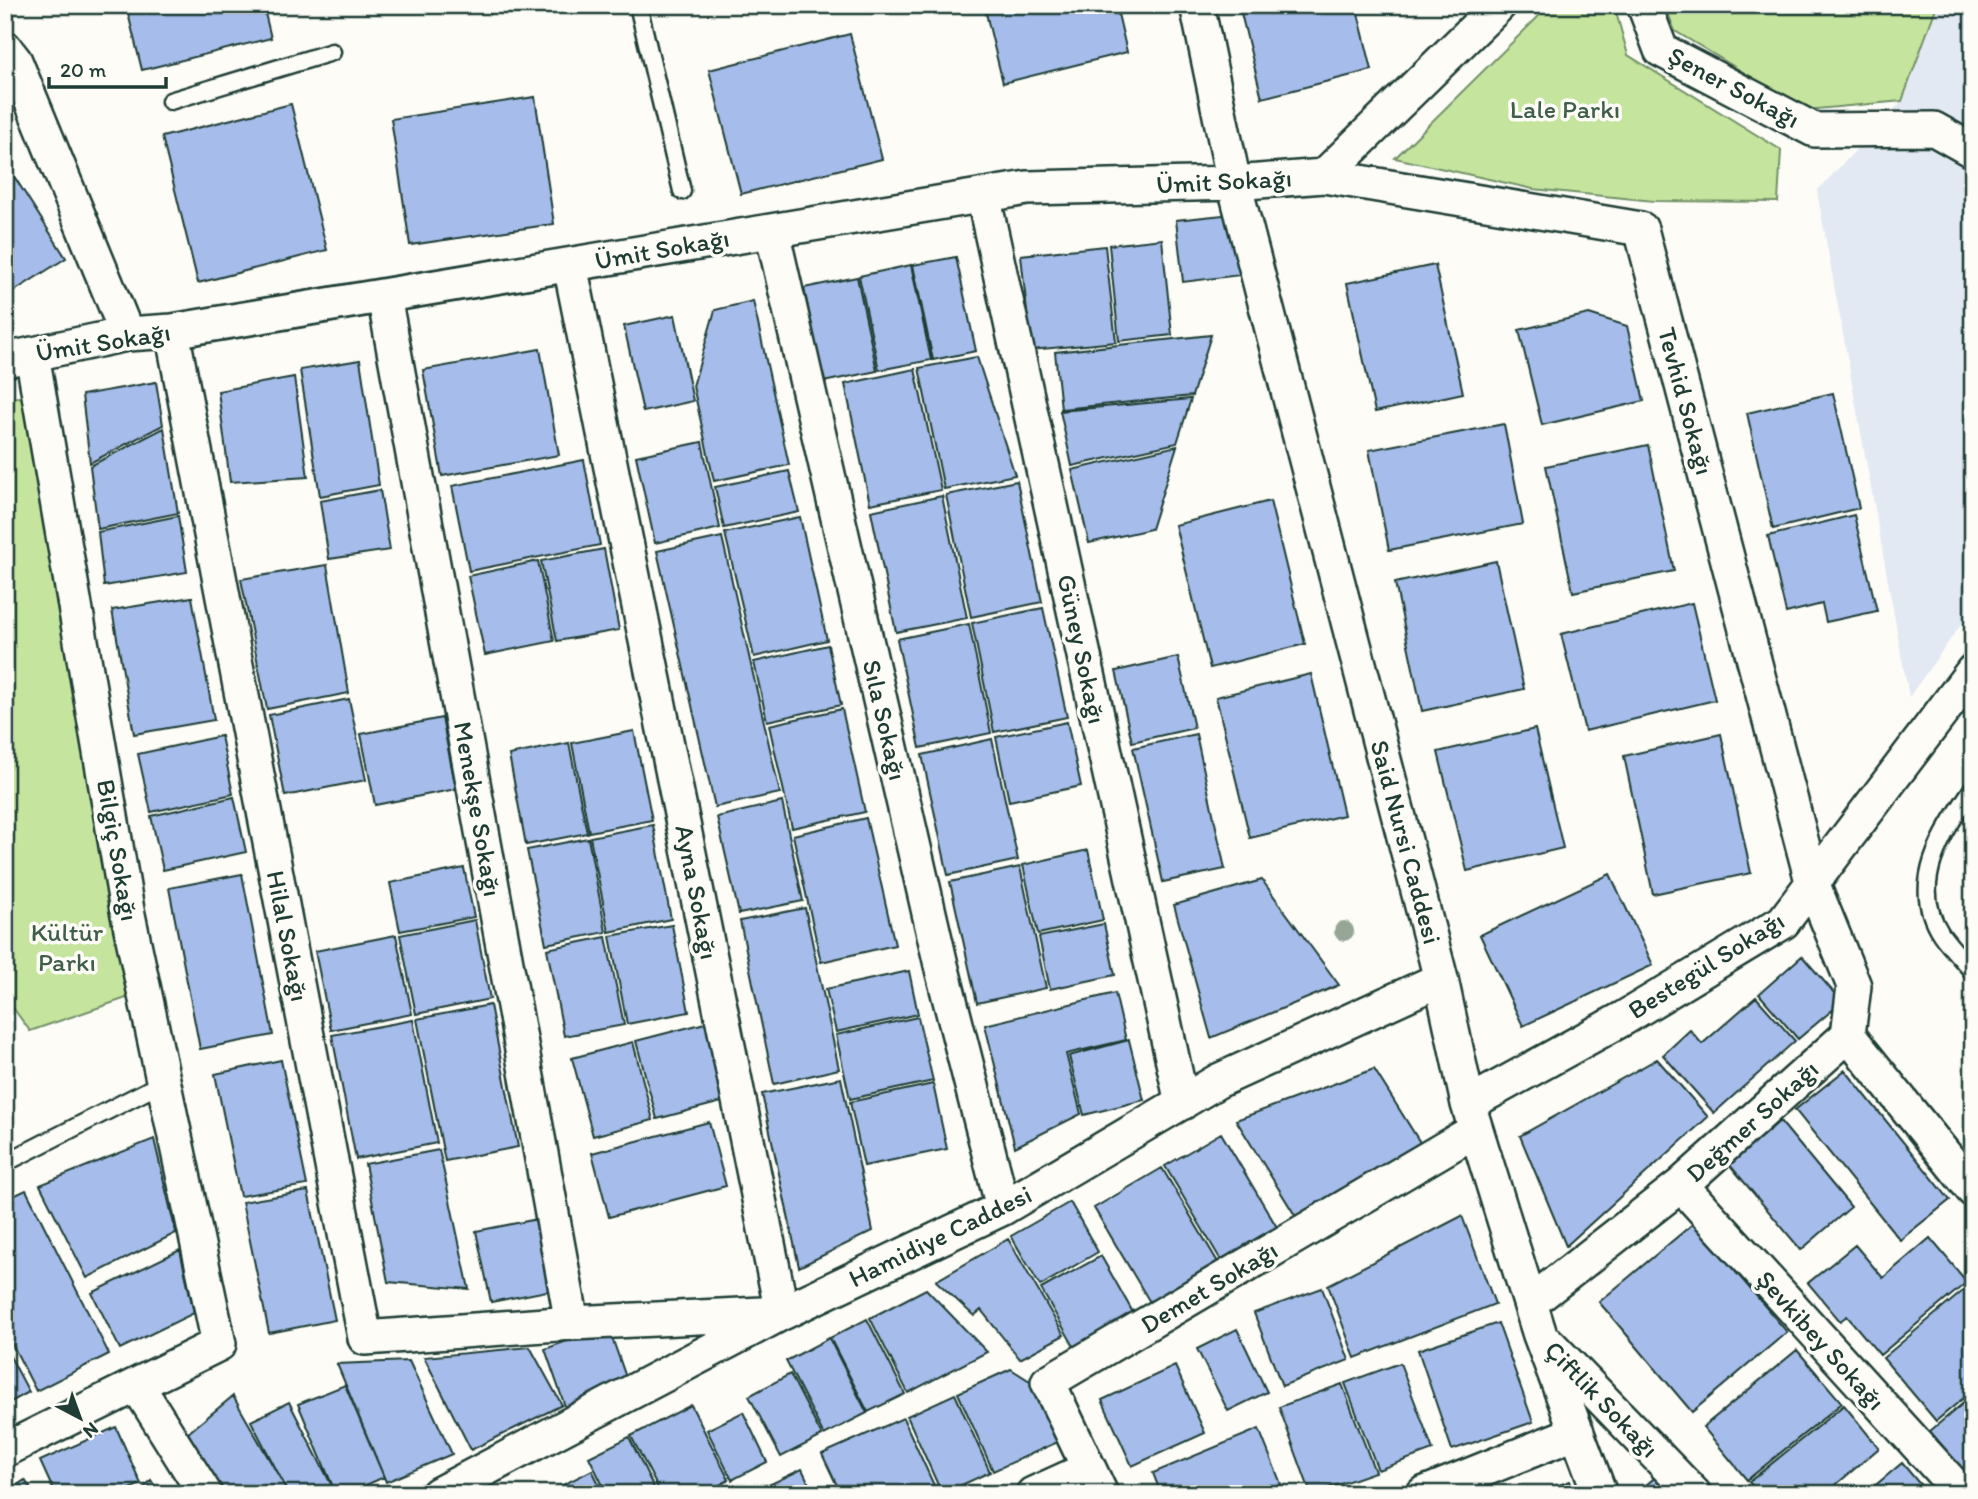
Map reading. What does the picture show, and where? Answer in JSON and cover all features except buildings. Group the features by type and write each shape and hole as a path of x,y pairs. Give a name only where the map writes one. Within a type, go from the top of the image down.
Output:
{"street":[{"name":"Said Nursi Caddesi","path":"1197,5 1234,183 1441,979 1472,1117 1540,1335 1600,1494"},
{"path":"1324,176 1499,5"},
{"name":"Şener Sokağı","path":"1644,5 1661,50 1814,130 1934,129 1973,151"},
{"path":"5,48 15,61 127,334"},
{"name":"Ümit Sokağı","path":"19,357 127,334 172,331 1027,188 1234,183 1324,176"},
{"name":"Tevhid Sokağı","path":"1324,176 1641,229 1813,885"},
{"name":"Güney Sokağı","path":"984,195 1182,1103"},
{"name":"Sıla Sokağı","path":"772,231 941,965 1003,1208"},
{"name":"Ayna Sokağı","path":"570,265 782,1313"},
{"name":"Menekşe Sokağı","path":"384,296 572,1322"},
{"name":"Hilal Sokağı","path":"172,331 365,1338 572,1322"},
{"name":"Bilgiç Sokağı","path":"19,357 127,910 219,1344 137,1385"},
{"name":"Bestegül Sokağı","path":"1472,1117 1624,1018 1783,922 1973,671"},
{"path":"1813,885 1854,986 1848,1035 1973,1190"},
{"name":"Hamidiye Caddesi","path":"439,1494 782,1313 1003,1208 1218,1080 1441,979"},
{"name":"Değmer Sokağı","path":"1530,1303 1681,1185 1848,1035"},
{"name":"Demet Sokağı","path":"1095,1481 1048,1382 1472,1117"},
{"name":"Şevkibey Sokağı","path":"1681,1185 1962,1494"},
{"path":"572,1322 782,1313"},
{"name":"Çiftlik Sokağı","path":"1540,1335 1694,1494"},
{"path":"5,1450 137,1385 205,1494"},
{"path":"1423,1494 1577,1432"},
{"path":"1034,1494 1095,1481"}],"lane":[{"path":"638,5 682,191"},
{"path":"170,101 332,52"},
{"path":"1973,788 1935,847 1928,887 1931,911 1940,932 1973,972"},
{"path":"5,1163 164,1082"}],"shaded area":[{"path":"1937,5 1973,5 1973,608 1909,697 1817,191 1902,101"}],"green space":[{"name":"Lale Parkı","path":"1550,5 1614,5 1628,55 1781,150 1778,202 1654,201 1533,189 1395,158"},
{"path":"1665,5 1937,5 1902,101 1806,110 1675,31"},
{"name":"Kültür Parkı","path":"26,396 138,994 30,1031 5,997 5,399"}]}
